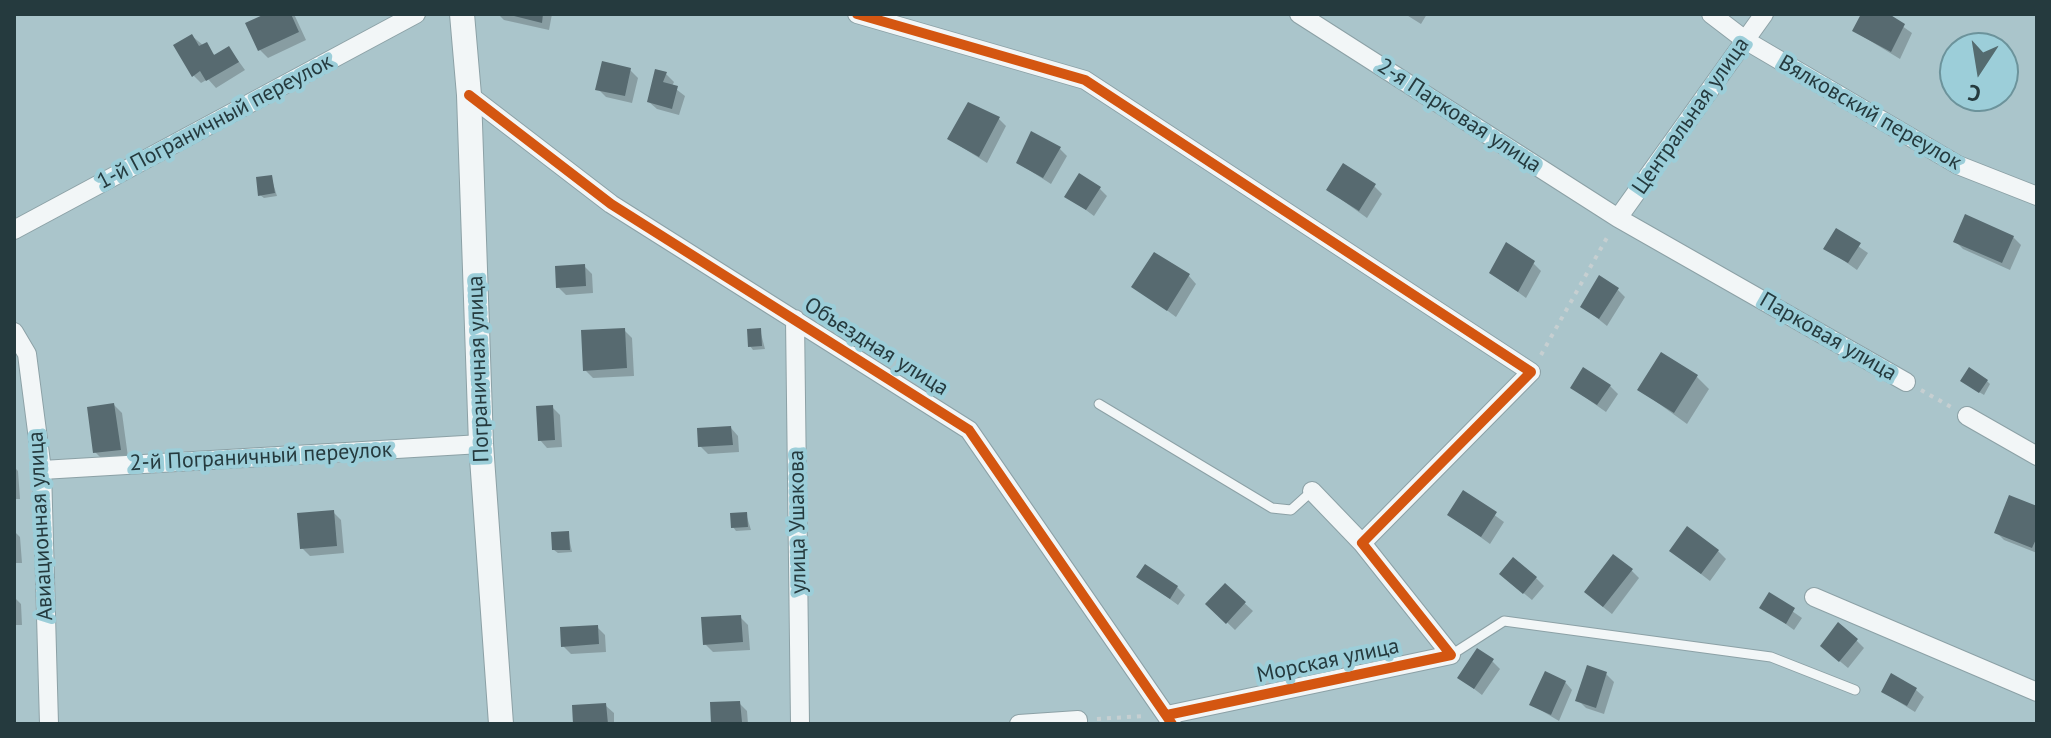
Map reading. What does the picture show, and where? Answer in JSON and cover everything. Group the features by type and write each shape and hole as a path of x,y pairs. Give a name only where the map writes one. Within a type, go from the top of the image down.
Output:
{"street":[{"name":"1-й Пограничный переулок","path":"14,230 416,14"},
{"name":"Пограничная улица","path":"462,14 469,95 481,444 501,724"},
{"path":"857,14 1085,80 1531,372 1362,543"},
{"name":"2-я Парковая улица","path":"1299,14 1618,218"},
{"name":"Вялковский переулок","path":"1711,14 1745,40 1958,165 2037,196"},
{"name":"Центральная улица","path":"1618,218 1764,14"},
{"name":"Объездная улица","path":"469,95 611,204 969,430 1169,720"},
{"name":"Парковая улица","path":"1618,218 1906,382"},
{"name":"улица Ушакова","path":"795,319 800,724"},
{"name":"Авиационная улица","path":"14,332 27,354 42,470 49,724"},
{"path":"1967,416 2037,456"},
{"name":"2-й Пограничный переулок","path":"42,470 481,444"},
{"name":"Морская улица","path":"1169,720 1451,655 1362,543 1312,491"},
{"path":"1814,597 2037,692"},
{"path":"1019,724 1078,722"}],"lane":[{"path":"1099,404 1272,508 1291,510 1312,491"},
{"path":"1451,655 1504,621 1771,657 1855,690"}],"path":[{"path":"1531,372 1618,218"},
{"path":"1078,722 1169,720"}],"building":[{"path":"265,14 291,14 299,32 258,51 245,23"},
{"path":"506,14 543,14 542,23"},
{"path":"1861,14 1889,14 1905,24 1891,52 1852,31"},
{"path":"192,34 199,46 207,42 214,55 229,46 239,62 206,81 200,71 192,77 173,45"},
{"path":"602,61 631,68 625,96 595,90"},
{"path":"655,69 667,72 663,82 678,86 672,109 647,102"},
{"path":"968,102 1000,117 979,157 947,139"},
{"path":"1031,131 1061,147 1043,178 1016,163"},
{"path":"1343,163 1376,184 1359,211 1326,190"},
{"path":"1079,173 1101,187 1086,210 1064,197"},
{"path":"272,175 275,193 258,196 256,177"},
{"path":"1965,214 2014,236 2002,263 1953,242"},
{"path":"1836,228 1861,243 1848,263 1823,249"},
{"path":"1506,242 1535,261 1518,292 1489,273"},
{"path":"1154,252 1190,274 1167,311 1131,287"},
{"path":"585,264 586,286 556,288 555,266"},
{"path":"1599,275 1619,288 1599,319 1580,307"},
{"path":"625,328 627,368 583,371 581,330"},
{"path":"761,328 762,346 748,347 747,329"},
{"path":"1661,352 1698,375 1674,413 1637,390"},
{"path":"1583,367 1611,385 1597,405 1570,388"},
{"path":"1969,367 1988,380 1979,393 1960,381"},
{"path":"114,403 121,450 93,453 87,407"},
{"path":"553,405 555,440 538,441 536,406"},
{"path":"731,426 733,445 698,447 697,428"},
{"path":"1463,490 1497,512 1481,537 1447,515"},
{"path":"2009,495 2037,506 2037,537 2032,548 1994,533"},
{"path":"334,510 337,546 300,549 297,513"},
{"path":"747,512 748,527 731,528 730,513"},
{"path":"1687,526 1719,550 1701,574 1669,551"},
{"path":"569,531 570,550 552,550 551,532"},
{"path":"1613,554 1633,569 1603,607 1584,592"},
{"path":"1513,557 1537,577 1523,594 1499,574"},
{"path":"1145,564 1178,586 1170,599 1136,577"},
{"path":"1225,583 1246,602 1226,624 1205,604"},
{"path":"1769,592 1795,608 1786,624 1759,608"},
{"path":"741,615 743,642 703,645 701,617"},
{"path":"1838,622 1858,639 1839,662 1820,646"},
{"path":"598,625 599,644 561,647 560,627"},
{"path":"1477,648 1494,659 1474,689 1457,678"},
{"path":"1587,665 1607,672 1596,708 1575,701"},
{"path":"1545,671 1566,681 1551,715 1529,705"},
{"path":"1891,673 1917,688 1907,706 1881,692"},
{"path":"740,701 742,722 711,724 710,702"},
{"path":"606,703 608,724 573,724 572,705"}],"cycle path":[{"path":"857,14 1085,80 1531,372 1362,543 1451,655 1167,715"},
{"path":"469,95 611,204 969,430 1172,724"}]}
